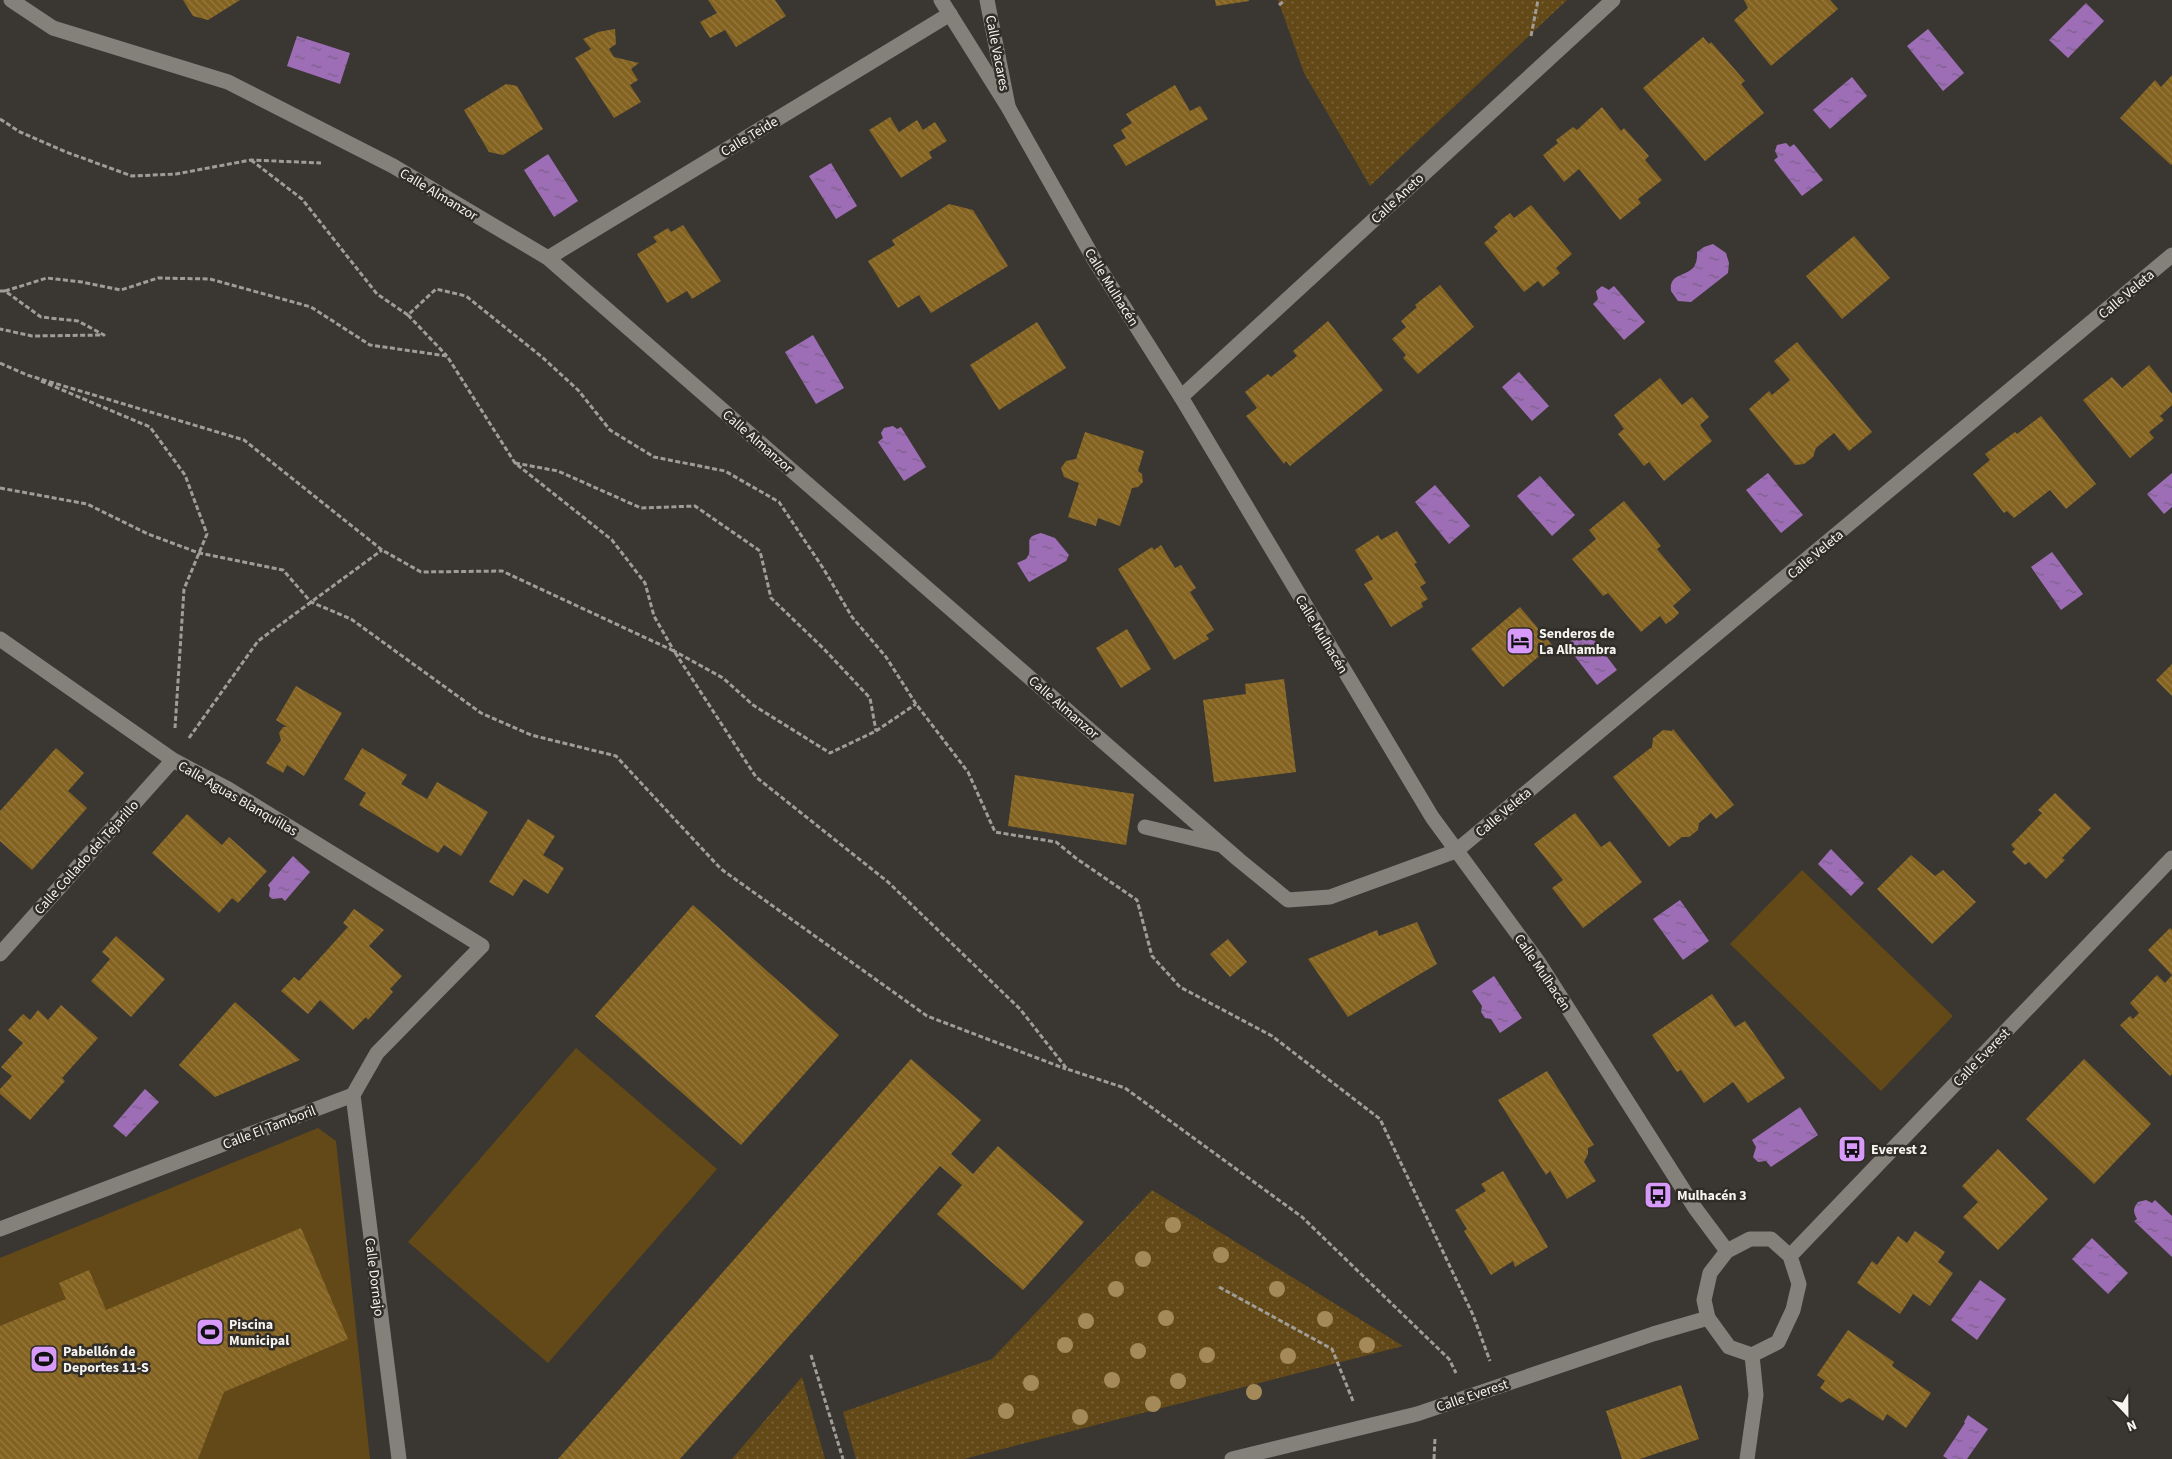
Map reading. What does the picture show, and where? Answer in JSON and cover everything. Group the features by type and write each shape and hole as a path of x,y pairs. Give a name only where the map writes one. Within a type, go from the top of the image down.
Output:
{"street":[{"name":"Calle Almanzor","path":"11,0 53,28 228,82 393,166 548,258 1222,845 1288,900 1330,897 1456,851"},
{"name":"Calle Mulhacén","path":"941,0 1008,107 1095,262 1181,397 1432,817 1539,963 1695,1208 1727,1251"},
{"name":"Calle Vacares","path":"987,0 1008,107"},
{"name":"Calle Aneto","path":"1181,397 1613,0"},
{"name":"Calle Teide","path":"548,258 950,14"},
{"name":"Calle Veleta","path":"1456,851 2172,256"},
{"name":"Calle Aguas Blanquillas","path":"0,639 173,760 228,789 482,946 377,1052 353,1095"},
{"name":"Calle Collado del Tejarillo","path":"0,954 173,760"},
{"path":"1145,827 1222,845"},
{"name":"Calle Everest","path":"1790,1256 2172,858"},
{"name":"Calle El Tamboril","path":"0,1229 353,1095"},
{"name":"Calle Dornajo","path":"353,1095 399,1459"},
{"path":"1750,1239 1771,1239 1790,1256 1799,1284 1793,1310 1778,1342 1752,1355 1729,1347 1708,1318 1704,1300 1710,1273 1727,1251 1750,1239"},
{"name":"Calle Everest","path":"1232,1459 1417,1414 1652,1334 1708,1318"},
{"path":"1748,1459 1756,1395 1752,1355"}],"path":[{"path":"1279,5 1285,0"},
{"path":"0,119 66,152 132,176 176,174 251,160 327,164"},
{"path":"251,160 302,200 377,294 408,315 447,356 515,463 612,540 645,583 654,616 674,651 756,778 888,882 1020,1009 1067,1069"},
{"path":"0,291 47,278 82,282 121,290 158,278 210,279 311,307 370,345 447,356"},
{"path":"408,315 436,289 466,296 578,390 610,430 654,457 725,471 779,502 852,616 886,657 916,704 968,772 995,832 1056,842 1077,859 1137,900 1152,956 1180,987 1272,1036 1380,1119 1473,1315 1500,1386"},
{"path":"0,329 32,336 104,335 78,320 41,317 5,291"},
{"path":"0,363 150,427 185,475 207,534 184,589 173,760"},
{"path":"27,375 244,440 382,550 421,572 502,571 674,651 723,678 753,705 830,753 876,731 916,704"},
{"path":"515,463 558,471 641,508 695,506 760,551 771,598 823,648 870,698 876,731"},
{"path":"0,488 87,504 148,534 199,553 283,570 311,602 351,619 481,713 531,735 616,756 721,869 927,1016 1067,1069 1125,1088 1302,1217 1449,1358 1467,1397"},
{"path":"173,760 258,641 382,550"},
{"path":"1219,1287 1332,1349 1363,1427"},
{"path":"811,1356 843,1459"}],"shaded area":[{"path":"1278,0 1567,0 1370,186 1304,73"},
{"path":"1802,870 1953,1016 1881,1091 1730,944"},
{"path":"576,1048 717,1169 548,1363 408,1242"},
{"path":"318,1128 336,1141 370,1459 0,1459 0,1258"},
{"path":"1152,1190 1403,1346 964,1459 856,1459 843,1412 992,1359"},
{"path":"802,1377 825,1459 732,1459"}],"water":[{"path":"2086,3 2104,21 2068,58 2049,40"},
{"path":"1928,29 1964,73 1943,91 1907,46"},
{"path":"297,36 350,53 340,84 287,66"},
{"path":"1852,77 1867,96 1830,129 1813,110"},
{"path":"1786,143 1790,147 1794,144 1823,180 1802,196 1774,160 1778,157 1775,151 1777,145"},
{"path":"548,154 578,201 554,217 524,170"},
{"path":"831,163 857,206 836,219 809,176"},
{"path":"1713,244 1726,253 1729,263 1728,273 1691,302 1678,301 1671,291 1671,284 1674,279 1693,267 1697,252"},
{"path":"1602,286 1609,290 1614,286 1645,322 1624,340 1593,304 1598,299 1596,291"},
{"path":"813,335 844,388 816,404 785,352"},
{"path":"1519,372 1549,406 1532,421 1502,387"},
{"path":"893,426 897,429 901,427 926,467 904,481 878,442 883,438 881,433 884,428"},
{"path":"1768,473 1803,515 1781,533 1746,490"},
{"path":"2172,473 2172,507 2164,514 2147,494"},
{"path":"1540,476 1575,515 1552,536 1517,496"},
{"path":"1435,485 1470,526 1449,544 1415,502"},
{"path":"1041,533 1055,538 1069,555 1066,561 1029,582 1017,563 1026,559 1029,554 1030,538"},
{"path":"2052,552 2083,594 2061,610 2031,567"},
{"path":"1586,629 1617,670 1597,685 1566,645"},
{"path":"1831,849 1864,883 1851,896 1818,864"},
{"path":"293,856 310,872 285,901 282,898 272,899 269,896 270,888 268,885"},
{"path":"1680,900 1709,941 1683,960 1653,919"},
{"path":"1494,976 1522,1018 1500,1033 1491,1019 1485,1018 1481,1012 1482,1006 1472,991"},
{"path":"145,1089 159,1102 126,1137 113,1126"},
{"path":"1800,1107 1818,1135 1771,1167 1766,1161 1758,1162 1753,1157 1756,1147 1752,1140"},
{"path":"2146,1200 2152,1203 2155,1200 2172,1216 2172,1257 2134,1221 2137,1219 2134,1212 2135,1206 2138,1202"},
{"path":"2092,1238 2128,1273 2108,1294 2072,1259"},
{"path":"1980,1280 2006,1299 1977,1340 1951,1320"},
{"path":"1968,1415 1988,1429 1967,1459 1948,1459 1943,1456 1965,1423"}],"building":[{"path":"183,0 240,0 208,20 193,16"},
{"path":"708,0 775,0 786,16 736,47 725,30 710,38 700,22 717,13"},
{"path":"1215,0 1249,0 1249,1 1216,6"},
{"path":"1744,0 1830,0 1838,9 1771,66 1734,20 1748,8"},
{"path":"615,29 616,44 609,49 614,57 639,63 631,69 638,80 630,85 641,102 614,118 575,58 591,49 583,39 598,32"},
{"path":"1703,37 1709,44 1711,42 1745,81 1741,84 1764,113 1705,161 1643,88"},
{"path":"2172,75 2171,165 2120,118 2155,80 2161,87"},
{"path":"506,84 517,86 543,129 503,155 489,152 464,110"},
{"path":"1175,85 1190,111 1200,106 1208,119 1126,166 1113,145 1126,138 1121,130 1132,123 1126,114"},
{"path":"1602,107 1621,131 1624,128 1649,156 1645,160 1662,180 1638,199 1641,203 1620,220 1579,169 1564,182 1543,155 1558,143 1556,140 1573,127 1577,130"},
{"path":"890,117 899,132 917,120 923,130 935,122 947,141 929,152 932,158 901,178 869,130"},
{"path":"949,204 973,210 1008,266 931,313 919,295 898,308 868,261 895,245 892,240"},
{"path":"1531,205 1572,254 1556,268 1560,273 1543,287 1538,281 1524,292 1484,243 1498,231 1494,227 1502,219 1510,213 1514,218"},
{"path":"683,225 721,281 692,299 687,291 667,303 637,254 657,242 653,237 668,228 671,232"},
{"path":"1854,236 1890,278 1842,319 1806,276"},
{"path":"1440,285 1474,327 1418,374 1403,358 1406,355 1392,339 1406,327 1401,321 1417,307 1415,305"},
{"path":"1328,321 1383,390 1290,466 1286,461 1284,464 1246,416 1257,408 1245,392 1268,374 1271,377 1297,356 1293,351"},
{"path":"1037,322 1066,368 999,410 970,365"},
{"path":"1797,342 1872,432 1849,451 1834,433 1816,448 1813,457 1804,464 1795,465 1749,409 1769,391 1772,395 1790,380 1774,361"},
{"path":"2149,365 2172,394 2172,405 2160,416 2164,420 2149,432 2154,438 2130,458 2083,400 2112,377 2122,388"},
{"path":"1660,378 1682,405 1692,397 1709,417 1700,425 1712,441 1664,481 1649,462 1644,466 1618,434 1624,429 1614,415"},
{"path":"2041,416 2096,484 2066,509 2050,490 2014,518 2007,511 2004,513 1973,474 1990,460 1985,454"},
{"path":"1085,432 1144,451 1138,471 1142,474 1143,482 1138,487 1132,488 1120,526 1098,518 1096,526 1068,517 1079,483 1064,477 1061,468 1066,461 1076,459"},
{"path":"1624,501 1661,546 1657,549 1691,590 1673,606 1679,613 1673,619 1666,624 1660,616 1641,632 1608,593 1603,596 1572,559 1596,539 1589,530"},
{"path":"1397,531 1417,563 1414,564 1426,583 1420,587 1428,599 1421,603 1423,607 1391,627 1364,584 1373,579 1355,550 1378,535 1381,540"},
{"path":"1161,545 1175,568 1181,565 1196,588 1190,592 1214,630 1206,635 1209,639 1174,660 1118,569 1152,547 1154,550"},
{"path":"1520,607 1552,645 1503,687 1471,649"},
{"path":"1127,629 1151,669 1121,688 1096,648"},
{"path":"2172,664 2172,696 2156,680"},
{"path":"1284,679 1296,772 1214,782 1203,700 1246,694 1245,684"},
{"path":"296,686 342,713 304,776 287,765 283,773 266,763 281,740 279,733 283,727 287,727 276,720"},
{"path":"1673,729 1734,805 1716,819 1711,813 1699,823 1698,830 1689,837 1682,837 1669,847 1613,777 1652,747 1653,738 1663,730 1672,731"},
{"path":"56,748 84,773 68,791 87,808 32,870 0,841 0,811"},
{"path":"362,748 407,775 401,784 427,799 437,782 488,812 461,856 444,845 438,853 359,805 366,793 344,779"},
{"path":"1015,775 1134,794 1126,845 1008,826"},
{"path":"2055,793 2091,828 2062,858 2065,860 2046,879 2029,862 2025,865 2012,852 2015,849 2011,845 2042,813 2038,810"},
{"path":"1575,813 1601,847 1610,841 1642,882 1583,928 1552,888 1563,880 1534,844"},
{"path":"187,814 222,845 229,837 267,871 238,903 232,898 219,913 152,853"},
{"path":"528,819 555,836 543,855 564,868 548,894 524,879 513,896 489,882"},
{"path":"1911,855 1935,876 1943,870 1976,902 1932,944 1877,889"},
{"path":"693,905 839,1035 741,1145 595,1016"},
{"path":"354,909 384,930 369,946 402,976 390,989 393,992 368,1020 366,1017 353,1030 320,1000 308,1014 281,991 294,977 299,981 348,927 343,923"},
{"path":"1417,922 1437,964 1348,1017 1308,959 1377,930 1379,936"},
{"path":"2170,928 2172,930 2172,975 2148,950"},
{"path":"116,936 165,979 131,1017 91,981 110,959 102,952"},
{"path":"1228,939 1247,962 1230,977 1210,954"},
{"path":"2157,975 2165,983 2172,975 2172,1074 2170,1076 2120,1025 2130,1016 2133,1019 2139,1013 2130,1003"},
{"path":"1712,994 1735,1027 1745,1021 1785,1078 1748,1103 1733,1082 1704,1103 1681,1070 1677,1072 1652,1035"},
{"path":"235,1002 300,1060 215,1097 179,1065"},
{"path":"61,1005 98,1038 62,1078 65,1081 30,1120 0,1094 0,1089 12,1076 1,1067 23,1043 8,1030 23,1014 30,1020 38,1010 48,1020"},
{"path":"911,1059 981,1120 951,1154 973,1174 998,1146 1084,1222 1023,1290 937,1214 962,1185 940,1166 680,1459 558,1459"},
{"path":"2084,1059 2151,1124 2094,1184 2026,1119"},
{"path":"1547,1071 1594,1145 1588,1148 1588,1154 1584,1162 1596,1181 1567,1199 1550,1171 1546,1175 1498,1100"},
{"path":"1998,1149 2048,1199 1998,1250 1963,1217 1978,1202 1962,1186"},
{"path":"1503,1171 1548,1247 1515,1267 1513,1261 1491,1275 1464,1231 1467,1229 1455,1210 1486,1191 1481,1184"},
{"name":"Piscina Municipal","path":"301,1228 348,1339 224,1392 198,1459 0,1459 0,1326 66,1299 59,1283 89,1270 106,1310"},
{"path":"1915,1231 1945,1252 1938,1262 1953,1273 1930,1306 1913,1294 1900,1314 1857,1283 1872,1261 1877,1265 1898,1236 1907,1243"},
{"path":"1848,1330 1894,1362 1892,1366 1931,1393 1906,1428 1887,1414 1883,1421 1849,1398 1841,1403 1820,1388 1825,1381 1817,1375"},
{"path":"1681,1385 1699,1439 1640,1459 1622,1459 1606,1411"}],"place":[{"name":"Senderos de La Alhambra","path":"1520,641"},
{"name":"Everest 2","path":"1852,1149"},
{"name":"Mulhacén 3","path":"1658,1195"},
{"name":"Piscina Municipal","path":"210,1332"},
{"name":"Pabellón de Deportes 11-S","path":"44,1359"}]}
